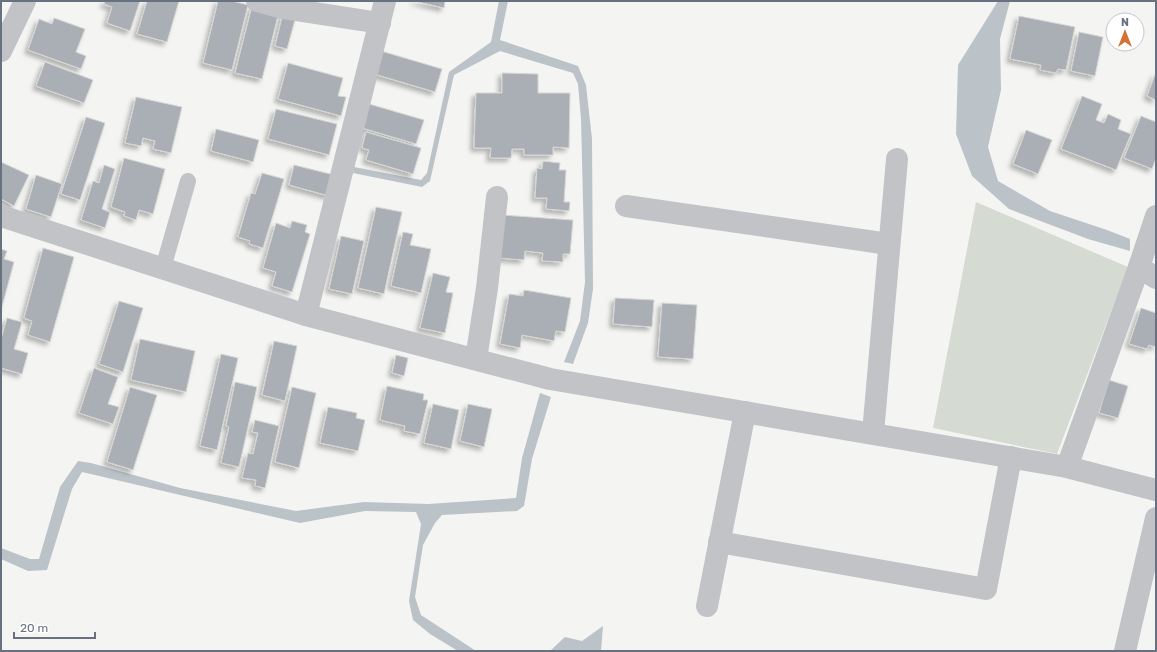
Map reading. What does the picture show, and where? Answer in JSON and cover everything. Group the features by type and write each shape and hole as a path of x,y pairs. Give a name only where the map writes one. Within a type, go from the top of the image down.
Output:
{"street":[{"path":"1,51 25,1"},
{"path":"257,1 282,8 380,23"},
{"path":"306,315 385,1"},
{"path":"873,433 896,159"},
{"path":"476,359 487,288 497,197"},
{"path":"626,206 889,244"},
{"path":"1,216 306,315 550,379 1067,467 1156,490"},
{"path":"1067,467 1147,272 1156,216"},
{"path":"707,606 745,412"},
{"path":"719,542 986,589 1011,457"},
{"path":"1125,651 1156,518"}],"lane":[{"path":"163,268 188,181"}],"shaded area":[{"path":"499,1 508,1 500,40 578,66 586,85 592,139 593,289 588,323 573,364 564,362 580,321 585,282 581,119 578,84 573,73 500,51 454,75 430,181 422,187 353,173 354,167 421,180 427,173 449,72 491,42"},
{"path":"998,1 1010,1 1000,39 1001,90 988,147 998,181 1050,211 1130,239 1130,251 1088,239 1009,209 972,176 956,134 958,65"},
{"path":"976,202 1128,267 1057,454 933,428"},
{"path":"540,393 551,397 532,459 524,506 517,511 442,515 435,523 423,545 415,597 421,615 476,651 458,651 430,634 413,620 409,601 421,524 416,512 365,511 300,523 82,472 72,489 47,570 28,571 1,559 1,548 30,559 39,559 60,487 78,461 91,463 180,488 296,511 364,502 428,504 516,498 522,458"},
{"path":"603,626 601,651 550,651 565,637 582,641"}],"building":[{"path":"105,1 140,1 130,31 107,23 112,7 104,4"},
{"path":"147,1 179,1 167,42 137,34"},
{"path":"218,1 232,1 248,5 232,70 203,63"},
{"path":"414,1 445,1 444,8"},
{"path":"252,6 279,12 262,79 235,73"},
{"path":"283,13 296,16 287,49 275,46"},
{"path":"1019,16 1075,27 1066,70 1058,69 1056,73 1040,70 1041,65 1010,59"},
{"path":"54,18 85,29 76,52 86,56 81,69 28,50 39,19 52,24"},
{"path":"1079,32 1103,37 1095,76 1071,71"},
{"path":"381,51 442,69 435,92 374,74"},
{"path":"45,62 93,80 84,103 36,86"},
{"path":"288,63 343,78 338,96 346,97 341,116 278,99"},
{"path":"1156,72 1156,100 1147,96"},
{"path":"502,73 538,74 538,93 570,93 569,148 553,147 553,155 524,155 524,149 512,149 511,158 490,158 491,148 474,148 476,93 502,93"},
{"path":"1082,96 1102,104 1096,120 1104,123 1108,114 1121,120 1118,129 1131,134 1116,170 1061,149"},
{"path":"136,97 182,107 171,153 153,149 155,141 143,138 141,146 125,143"},
{"path":"369,104 424,120 416,144 362,128"},
{"path":"276,109 337,124 329,155 268,139"},
{"path":"1141,116 1156,122 1156,158 1152,169 1124,158"},
{"path":"86,117 105,123 80,200 61,194"},
{"path":"216,129 259,140 253,162 211,151"},
{"path":"1026,130 1052,140 1038,174 1013,164"},
{"path":"366,132 421,148 413,174 366,160 369,150 362,148"},
{"path":"124,158 165,169 153,214 139,210 136,220 124,216 125,212 111,207"},
{"path":"543,161 560,163 559,170 566,170 564,202 570,202 569,211 546,209 547,198 535,198 537,168 542,169"},
{"path":"1,162 29,175 14,206 1,199"},
{"path":"104,165 115,169 102,209 110,212 105,228 81,220 93,181 99,183"},
{"path":"294,165 334,175 329,196 289,185"},
{"path":"262,173 284,179 263,248 249,244 250,241 238,237 251,193 255,194"},
{"path":"36,175 62,184 51,217 26,209"},
{"path":"376,207 402,212 384,294 358,288"},
{"path":"502,215 573,220 570,254 563,254 563,262 542,261 543,253 525,251 524,260 499,258"},
{"path":"292,221 307,225 305,232 310,234 292,292 272,286 276,272 263,268 276,223 290,228"},
{"path":"403,232 413,234 410,245 431,249 421,293 391,286"},
{"path":"341,236 364,241 352,294 329,289"},
{"path":"43,248 74,257 50,342 28,335 32,321 24,318"},
{"path":"1,249 7,251 4,259 14,262 1,310"},
{"path":"433,273 450,277 446,292 453,293 445,333 420,328"},
{"path":"524,290 571,298 565,332 556,331 554,341 522,335 520,348 500,344 509,294 523,296"},
{"path":"615,298 654,300 652,327 613,324"},
{"path":"119,301 143,308 123,372 99,364"},
{"path":"662,303 697,305 693,359 658,357"},
{"path":"1141,308 1156,313 1156,347 1149,345 1147,349 1129,344"},
{"path":"7,318 22,322 14,349 28,353 22,374 1,368 1,339"},
{"path":"140,339 195,351 186,392 131,380"},
{"path":"274,341 297,346 285,401 262,395"},
{"path":"221,354 238,358 217,450 200,446"},
{"path":"396,355 408,358 404,376 392,373"},
{"path":"94,368 118,377 108,404 119,407 113,424 79,413"},
{"path":"1109,380 1128,386 1118,418 1099,413"},
{"path":"235,382 257,387 239,467 221,463 229,427 226,426"},
{"path":"387,386 424,394 423,400 428,400 420,434 404,431 405,426 380,420"},
{"path":"130,387 157,395 133,470 107,462"},
{"path":"292,387 316,393 299,468 275,462"},
{"path":"433,404 459,410 451,449 424,443"},
{"path":"468,404 492,409 484,447 460,441"},
{"path":"328,407 357,413 356,418 365,420 358,451 320,443"},
{"path":"255,420 279,426 265,488 255,486 256,480 242,478 248,453 253,454 258,433 252,432"}]}
